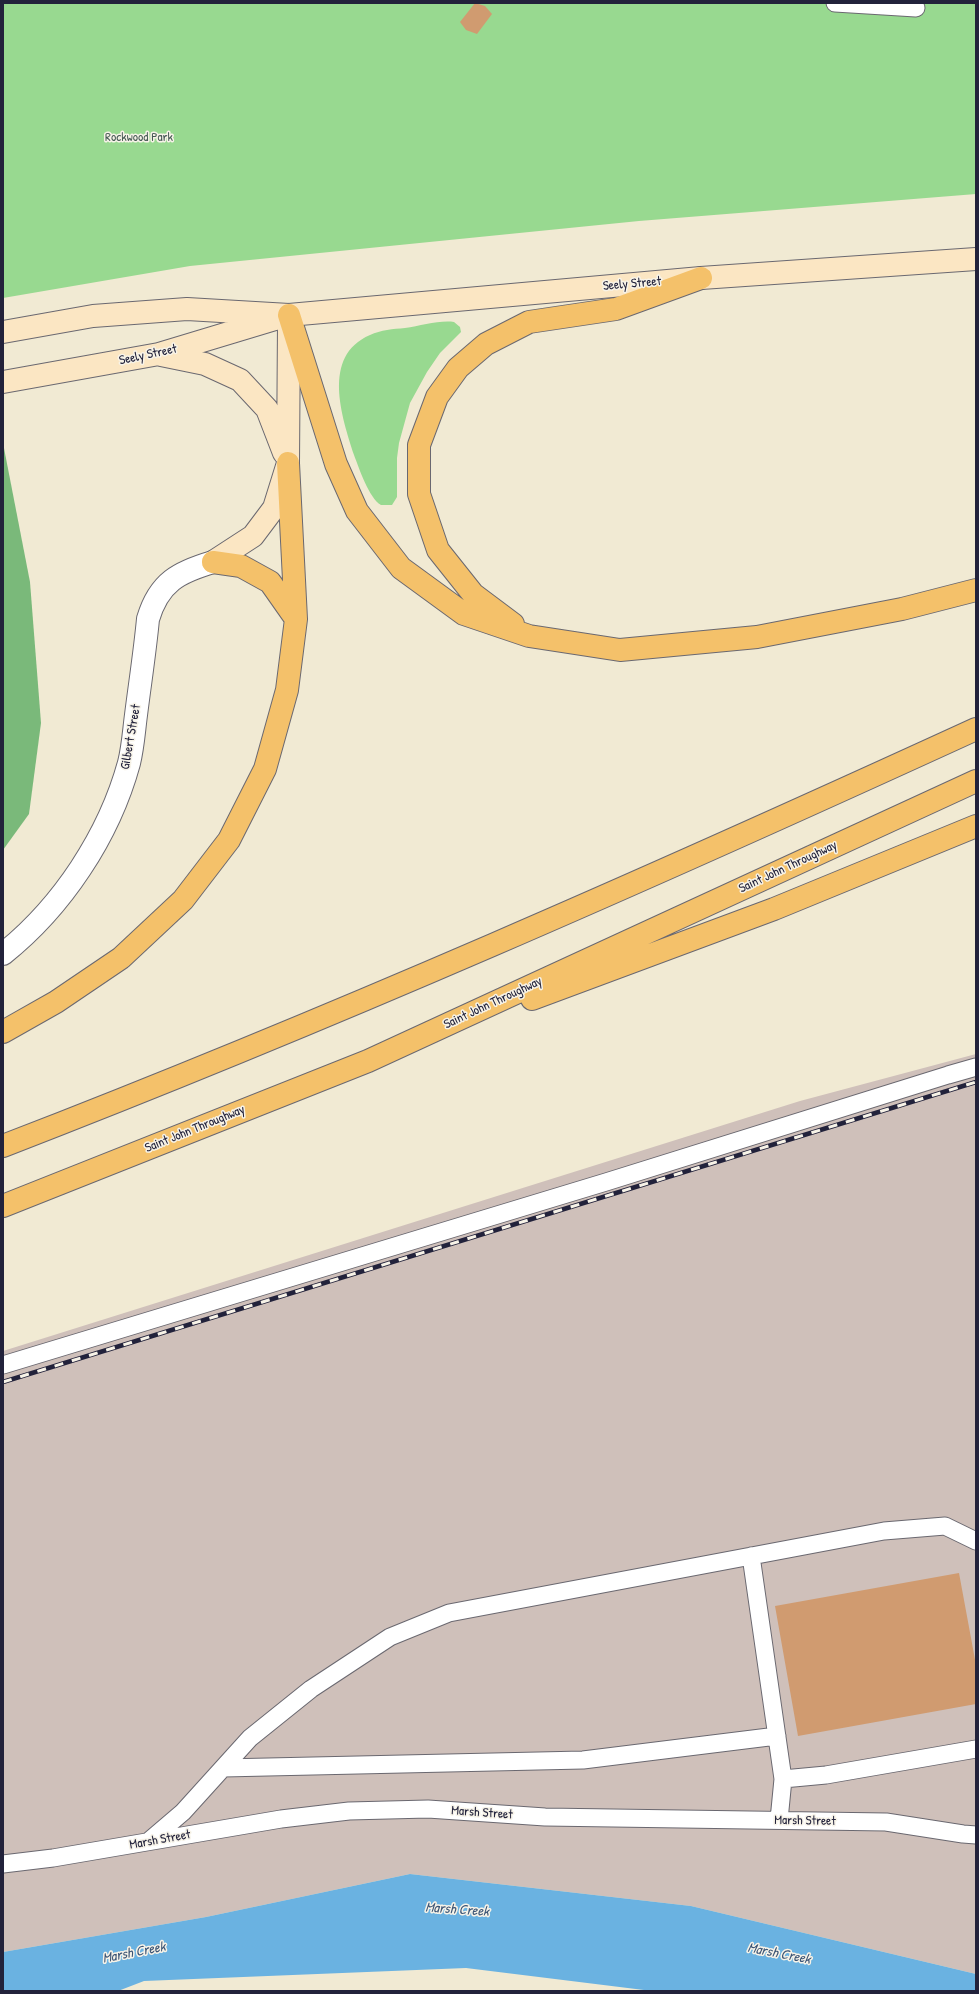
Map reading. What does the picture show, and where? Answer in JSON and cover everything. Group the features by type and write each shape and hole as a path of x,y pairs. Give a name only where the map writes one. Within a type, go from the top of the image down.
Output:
{"highway":[{"path":"529,636 473,594 438,550 419,494 420,445 437,398 458,368 486,344 529,322 616,309 701,278"},
{"path":"289,315 336,464 357,511 401,568 464,614 529,636 620,650 757,637 902,609 976,590"},
{"path":"3,1032 56,1002 121,958 183,900 229,840 265,769 288,690 296,620 288,463"},
{"path":"213,562 241,566 270,582 296,620"},
{"path":"3,1146 116,1103 347,1008 746,834 976,729"},
{"name":"Saint John Throughway","path":"3,1206 368,1061 976,781"},
{"path":"368,1061 774,909 976,826"}],"main road":[{"name":"Seely Street","path":"3,332 93,316 188,309 289,315 701,278 976,259"},
{"name":"Seely Street","path":"3,382 159,354 289,315"},
{"path":"213,562 252,536 274,508 288,463 289,315"},
{"path":"159,354 205,364 240,380 267,409 288,463"}],"street":[{"name":"Gilbert Street","path":"3,954 46,915 66,891 102,828 122,785 129,761 148,619 153,602 163,588 176,576 190,569 213,562"}],"lane":[{"path":"835,3 916,8"},
{"path":"3,1364 606,1182 948,1075 976,1068"},
{"path":"149,1842 184,1812 250,1738 311,1688 390,1637 449,1613 884,1531 944,1526 976,1541"},
{"path":"751,1556 784,1779 779,1820"},
{"path":"223,1768 583,1760 777,1736"},
{"path":"784,1779 826,1775 976,1749"},
{"name":"Marsh Street","path":"3,1864 53,1858 281,1819 348,1811 428,1809 545,1817 886,1822 973,1834"}],"shaded area":[{"path":"976,1054 976,1974 691,1906 410,1874 206,1917 3,1952 3,1351 800,1101"}],"green space":[{"name":"Rockwood Park","path":"3,3 976,3 976,194 639,221 190,266 3,298"},
{"path":"436,322 454,322 460,327 461,332 440,353 427,372 410,403 399,443 397,458 397,497 392,505 381,505 372,496 365,482 354,455 345,423 339,389 340,372 345,357 355,345 374,333"},
{"path":"3,443 30,582 41,723 29,814 3,850"}],"water":[{"name":"Marsh Creek","path":"410,1874 691,1906 976,1974 976,1991 652,1991 466,1968 144,1981 118,1991 3,1991 3,1952 206,1917"}],"building":[{"path":"475,3 485,6 492,14 477,34 466,30 460,22"},
{"path":"959,1573 976,1665 976,1704 798,1736 775,1606"}],"railway":[{"path":"3,1382 976,1082"}]}
